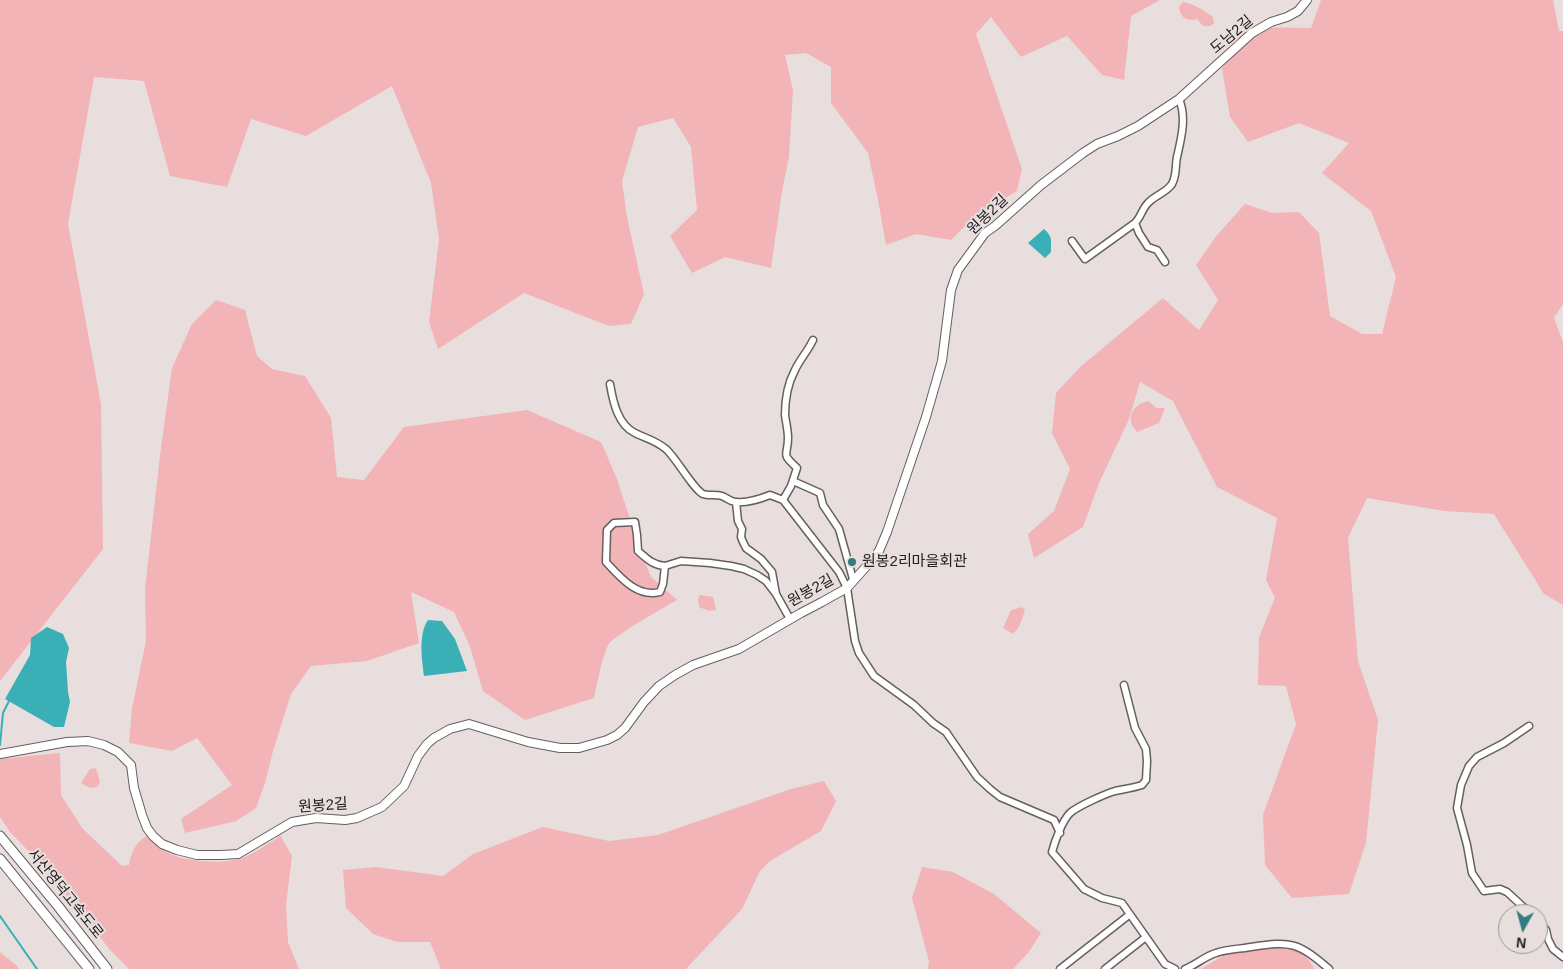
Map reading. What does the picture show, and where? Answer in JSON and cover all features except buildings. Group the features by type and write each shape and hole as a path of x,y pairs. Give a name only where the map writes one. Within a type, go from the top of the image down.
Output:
{"highway":[{"name":"서산영덕고속도로","path":"0,836 107,969"},
{"name":"서산영덕고속도로","path":"0,859 89,969"}],"main road":[{"name":"도남2길","path":"1179,100 1252,33 1271,22 1298,11 1307,0"},
{"name":"원봉2길","path":"0,754 88,740 118,752 131,765 134,788 142,815 147,828 153,836 162,844 177,850 197,855 221,856 238,854 292,822 316,818 345,820 357,818 382,807 404,786 418,756 427,744 450,729 469,724 528,742 560,748 579,748 617,735 625,728 644,702 659,686 675,675 693,665 739,649 847,588 873,559 879,551 926,416 942,360 948,307 958,270 985,234 1041,185 1083,152 1138,126 1179,100"}],"street":[{"path":"1072,242 1084,259 1135,223 1140,218 1149,201 1170,187 1174,180 1183,126 1179,100"},
{"path":"1135,223 1148,247 1157,250 1165,262"},
{"path":"783,500 793,481 797,468 786,458 785,451 788,439 785,414 787,392 796,367 808,352 813,340"},
{"path":"610,384 618,414 627,428 649,438 666,449 703,494 721,496 736,502 757,500 770,495 783,500 839,572 847,588 855,641 859,654 874,676 914,705 933,723 946,732 977,777 990,789 1000,797 1054,820 1060,833"},
{"path":"793,481 820,493 823,505 839,529 854,579"},
{"path":"736,502 743,542 746,548 761,559 772,572 776,594"},
{"path":"665,566 660,592 650,594 635,589 606,562 607,530 614,523 635,522 638,551 658,566 681,562 710,563 744,569 757,575 766,581 776,594 790,619"},
{"path":"1124,685 1135,728 1146,749 1146,780 1142,785 1132,789 1116,791 1070,813 1054,843 1052,852 1084,889 1102,898 1122,903 1165,964 1175,969"},
{"path":"1520,904 1500,889 1484,891 1478,884 1472,873 1457,808 1461,785 1469,766 1477,757 1529,726"},
{"path":"1060,969 1129,915"},
{"path":"1105,969 1146,937"},
{"path":"1548,939 1553,949 1563,957"},
{"path":"1185,969 1195,966 1216,953 1273,944 1289,944 1300,947 1329,969"}],"shaded area":[{"path":"0,0 1160,0 1131,16 1124,80 1102,75 1067,36 1021,57 991,17 976,34 1022,169 1017,191 976,215 951,240 916,234 886,245 868,153 831,103 831,67 806,53 785,55 793,90 789,157 771,268 725,257 692,273 670,236 697,210 691,147 673,118 638,127 622,181 627,217 644,294 631,324 609,326 524,293 438,349 429,322 439,239 431,183 392,86 306,136 251,119 227,187 170,176 144,81 94,77 68,224 101,404 103,549 0,681"},
{"path":"1321,0 1553,0 1559,31 1563,31 1563,304 1554,318 1563,342 1563,605 1544,594 1494,514 1444,511 1367,498 1348,538 1358,661 1378,720 1366,843 1349,894 1292,898 1265,865 1263,815 1296,724 1286,686 1258,685 1259,637 1275,598 1266,580 1277,518 1217,487 1173,401 1140,382 1129,419 1099,483 1083,527 1034,558 1028,534 1054,511 1070,469 1052,433 1056,393 1080,367 1163,298 1199,330 1218,300 1196,265 1217,235 1245,204 1272,213 1299,212 1319,233 1330,316 1362,334 1382,334 1396,277 1371,211 1322,173 1349,143 1299,123 1248,142 1230,117 1222,69 1245,27 1311,28"},
{"path":"1183,2 1206,12 1213,17 1214,23 1210,26 1203,26 1197,19 1190,20 1185,18 1181,14 1179,7"},
{"path":"216,300 245,310 257,356 272,369 305,376 331,418 337,477 364,480 404,427 527,410 601,442 617,479 639,547 651,577 677,600 629,629 608,645 594,698 525,720 483,691 470,647 454,612 411,592 419,643 367,661 311,666 291,694 256,808 236,821 185,833 181,819 232,785 197,738 172,751 129,743 132,708 146,641 145,589 172,368 192,324"},
{"path":"1148,401 1157,408 1165,408 1159,423 1137,432 1131,422 1133,410 1141,403"},
{"path":"700,595 713,597 716,610 709,611 699,607 698,599"},
{"path":"1022,607 1025,610 1023,617 1013,634 1003,628 1011,610"},
{"path":"60,753 61,795 82,828 122,866 129,865 134,848 139,841 147,836 172,855 191,860 214,862 234,860 246,856 280,835 292,856 286,905 288,942 299,969 129,969 111,951 44,867 10,832 0,817 0,759"},
{"path":"96,768 100,782 97,787 90,788 81,783 90,769"},
{"path":"824,781 836,801 821,831 770,861 760,871 742,909 686,969 441,969 430,942 397,942 373,934 346,908 343,870 376,867 443,876 473,854 543,827 609,841 658,835 791,789"},
{"path":"922,867 953,872 994,894 1041,933 1028,953 1013,969 928,969 929,961 912,898"},
{"path":"1275,948 1299,952 1307,958 1314,969 1201,969 1224,955"},
{"path":"0,952 17,966 19,969 0,969"}],"water":[{"path":"1044,229 1049,234 1051,242 1051,252 1045,258 1028,243"},
{"path":"428,620 442,621 455,639 467,671 424,676 422,640"},
{"path":"47,627 63,634 69,648 66,662 70,702 64,727 54,727 5,699 30,655 31,638"}],"waterway":[{"path":"0,745 3,713 9,701"},
{"path":"0,916 37,969"}],"place":[{"name":"원봉2리마을회관","path":"852,562"}]}
